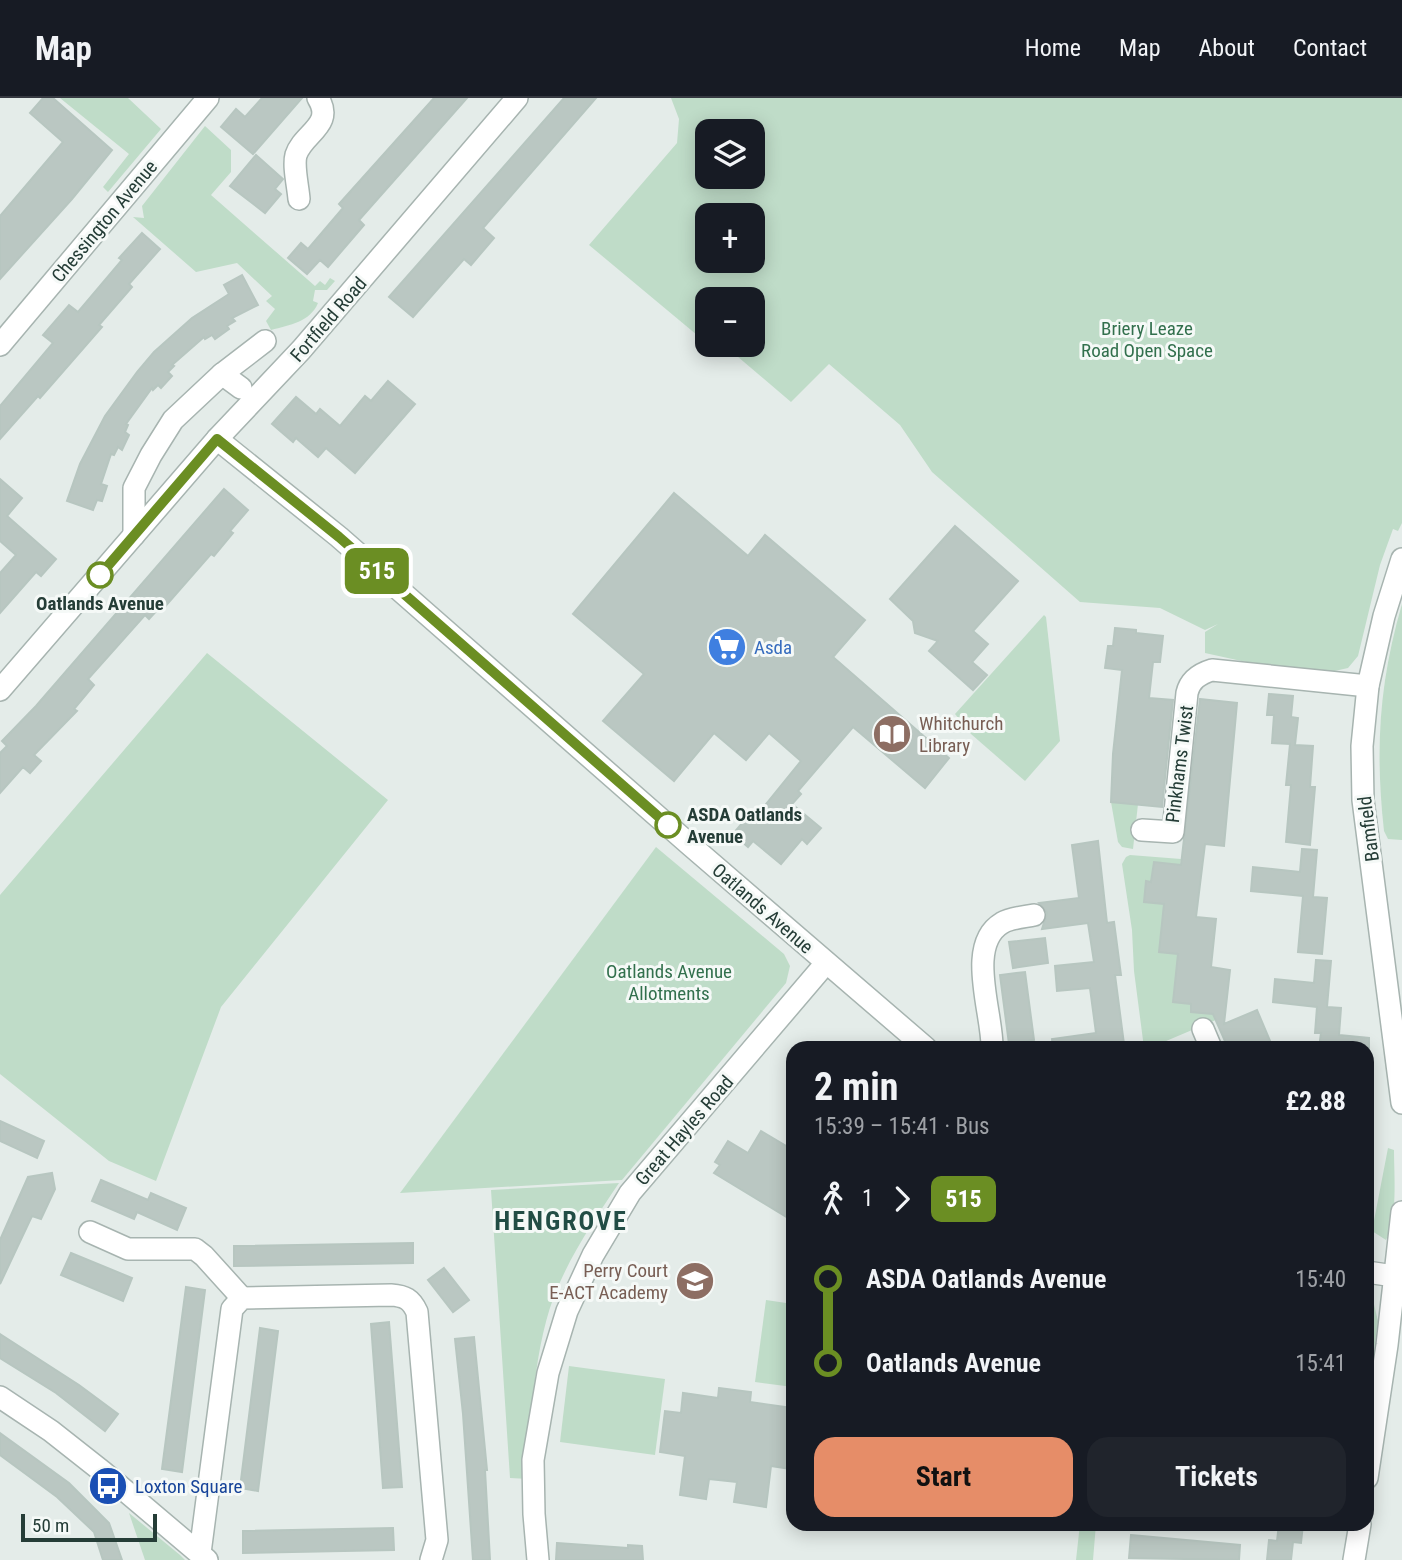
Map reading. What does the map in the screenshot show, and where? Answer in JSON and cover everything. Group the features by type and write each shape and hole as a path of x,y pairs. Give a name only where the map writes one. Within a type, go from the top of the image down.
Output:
{"street":[{"name":"Chessington Avenue","path":"0,345 208,98"},
{"path":"299,199 295,159 299,149 320,124 323,112 318,98"},
{"name":"Fortfield Road","path":"0,690 217,439 301,350 517,98"},
{"name":"Fortfield Road","path":"134,536 134,488 173,420 222,374 265,341"},
{"path":"222,374 241,388"},
{"name":"Oatlands Avenue","path":"217,439 339,537 918,1041"},
{"name":"Bamfield","path":"1402,559 1384,616 1368,686 1362,746 1363,800 1402,1103"},
{"name":"Pinkhams Twist","path":"1142,830 1173,832 1187,693 1188,687 1198,675 1212,670 1368,686"},
{"path":"991,1041 982,958 987,940 1001,923 1034,915"},
{"name":"Great Hayles Road","path":"538,1560 533,1460 548,1373 567,1311 593,1255 630,1193 826,963"},
{"path":"1374,1431 1402,1212"},
{"path":"90,1232 128,1249 195,1250 204,1256 242,1298"},
{"path":"1374,1273 1394,1276"},
{"path":"203,1556 232,1309 242,1298 391,1295 404,1296 412,1303 416,1312 437,1540 431,1560"},
{"path":"0,1397 51,1431 203,1556"},
{"path":"1354,1560 1359,1531"}],"green space":[{"path":"60,98 128,98 161,129 108,192 103,187 129,154"},
{"name":"Briery Leaze Road Open Space","path":"671,98 1402,98 1402,523 1398,531 1393,529 1380,565 1358,656 1348,668 1330,672 1246,662 1205,653 1205,632 1218,624 1205,630 1160,608 1080,602 932,472 900,425 829,364 791,402 738,357 765,357 765,287 695,287 695,333 589,245 677,143 679,119"},
{"path":"205,126 231,150 231,172 211,195 315,286 320,281 325,285 330,278 335,281 327,290 315,290 313,301 318,303 310,315 299,322 271,330 266,321 275,309 266,301 272,296 237,263 196,272 133,217 144,218 142,206"},
{"path":"1402,604 1402,840 1388,839 1384,831 1380,744 1388,661"},
{"path":"1044,615 1060,741 1025,781 971,734 955,714"},
{"path":"207,653 388,800 221,1007 156,1181 109,1161 0,1074 0,895"},
{"path":"1111,802 1138,804 1133,849 1122,847 1118,842"},
{"name":"Oatlands Avenue Allotments","path":"656,847 784,954 790,966 786,983 622,1180 400,1193"},
{"path":"1130,855 1181,859 1180,867 1154,863 1151,882 1146,881 1144,902 1164,904 1163,912 1168,913 1161,933 1159,952 1178,954 1173,1002 1191,1004 1191,1012 1219,1015 1218,1019 1166,1041 1143,1041 1132,930 1122,864"},
{"path":"1388,1148 1394,1150 1394,1196 1392,1221 1386,1240 1374,1232"},
{"path":"619,1183 593,1221 563,1275 549,1310 538,1357 530,1433 529,1479 510,1478 491,1190"},
{"path":"766,1300 786,1303 786,1386 755,1382"},
{"path":"1374,1304 1378,1321 1374,1349"},
{"path":"569,1366 665,1379 655,1455 560,1442"},
{"path":"129,1513 180,1555 185,1560 145,1560"},
{"path":"1079,1531 1095,1531 1093,1560 1076,1560"}],"building":[{"path":"43,98 53,98 112,150 0,279 0,216 63,142 30,113"},
{"path":"262,98 302,98 253,154 221,127 236,109 245,117"},
{"path":"434,98 467,98 359,220 364,225 328,267 320,260 307,274 288,258 301,243 308,249 343,208 339,204"},
{"path":"564,98 596,98 483,228 494,238 471,265 464,259 413,317 389,297"},
{"path":"256,155 283,179 275,189 281,194 265,213 230,186"},
{"path":"142,233 160,249 129,284 132,287 99,325 102,327 0,439 0,406 53,343 43,335 69,305 78,312 122,260 119,258"},
{"path":"242,275 258,305 232,318 235,321 227,326 229,329 215,339 212,335 205,339 204,337 172,365 174,366 168,372 172,376 161,388 158,385 153,390 152,388 126,424 128,425 125,432 129,435 122,450 118,447 114,455 111,454 101,484 107,486 102,501 97,500 93,510 67,501 80,464 105,416 137,372 154,352 192,318 229,294 224,285"},
{"path":"388,381 415,404 355,473 326,448 318,457 296,438 293,442 272,424 296,397 316,414 320,409 340,426 365,396 371,401"},
{"path":"0,479 22,498 7,516 56,559 41,576 36,572 0,613 0,573 16,555 0,541"},
{"path":"224,489 248,510 230,531 233,533 163,609 160,607 149,619 145,615 88,679 94,685 74,709 77,711 34,755 41,761 30,773 23,767 0,793 0,753 7,746 2,741 36,706"},
{"name":"Asda","path":"674,493 748,556 765,535 865,620 833,657 949,758 925,788 853,727 798,791 801,794 792,804 821,828 807,844 802,839 781,864 753,841 748,847 733,834 749,815 754,819 801,761 769,733 746,760 714,733 674,781 603,721 644,674 573,614"},
{"path":"955,526 1018,581 973,631 988,644 972,662 987,675 973,690 929,651 938,641 915,633 913,621 890,599"},
{"path":"1115,628 1163,636 1160,662 1153,662 1149,698 1173,700 1162,807 1111,802 1122,670 1105,668 1108,646 1113,646"},
{"path":"1269,694 1293,696 1291,717 1298,718 1295,745 1313,746 1310,787 1315,787 1310,845 1286,842 1291,785 1286,785 1290,744 1272,743 1274,715 1267,715"},
{"path":"1200,699 1237,703 1224,846 1205,844 1196,917 1216,919 1211,967 1230,970 1224,1024 1257,1010 1270,1041 1225,1041 1213,1014 1191,1012 1191,1004 1173,1002 1178,954 1159,952 1164,904 1144,902 1146,881 1151,882 1154,862 1181,865"},
{"path":"1098,841 1107,923 1114,922 1121,975 1115,975 1124,1041 1052,1041 1096,1033 1090,988 1057,991 1055,966 1094,962 1088,923 1042,929 1047,913 1039,903 1079,898 1072,845"},
{"path":"1302,849 1317,850 1313,897 1327,898 1322,954 1298,952 1303,896 1251,891 1253,867 1300,872"},
{"path":"1045,938 1048,963 1013,968 1009,942"},
{"path":"1316,960 1331,961 1327,1007 1341,1008 1339,1035 1369,1038 1369,1041 1320,1041 1321,1033 1315,1033 1317,1007 1273,1002 1275,979 1314,983"},
{"path":"1025,972 1034,1040 1009,1041 1000,975"},
{"path":"0,1121 44,1141 37,1158 0,1141"},
{"path":"761,1131 786,1146 786,1217 714,1173 720,1165 715,1162 728,1141 748,1153"},
{"path":"52,1173 55,1189 41,1219 32,1216 0,1284 0,1240 28,1177"},
{"path":"101,1180 148,1200 151,1193 186,1208 177,1230 137,1212 134,1219 92,1201"},
{"path":"413,1243 413,1263 234,1266 234,1246"},
{"path":"71,1253 132,1278 123,1301 61,1275"},
{"path":"444,1268 469,1300 453,1312 428,1280"},
{"path":"186,1287 205,1290 182,1472 162,1469"},
{"path":"389,1322 402,1487 383,1488 371,1324"},
{"path":"260,1328 278,1331 258,1491 240,1488"},
{"path":"0,1334 79,1385 118,1414 105,1431 56,1393 0,1358"},
{"path":"474,1337 487,1470 490,1560 473,1560 455,1339"},
{"path":"719,1388 751,1392 750,1402 786,1407 786,1468 771,1466 766,1507 734,1502 737,1482 709,1479 706,1499 680,1495 685,1456 660,1452 665,1411 681,1413 683,1393 718,1398"},
{"path":"0,1433 69,1483 109,1523 122,1560 103,1560 94,1532 57,1497 0,1455"},
{"path":"393,1528 394,1550 243,1553 243,1531"},
{"path":"1278,1531 1302,1531 1301,1543 1293,1542 1291,1560 1267,1560 1269,1540 1277,1541"},
{"path":"1131,1535 1240,1545 1239,1560 1129,1558"},
{"path":"557,1543 628,1548 628,1545 642,1546 643,1560 556,1560"}],"bus line":[{"name":"515","path":"100,575 217,439 339,537 668,825"}],"place":[{"name":"Oatlands Avenue","path":"100,575"},
{"name":"Asda","path":"727,647"},
{"name":"Whitchurch Library","path":"892,734"},
{"name":"ASDA Oatlands Avenue","path":"668,825"},
{"name":"Perry Court E-ACT Academy","path":"695,1281"},
{"name":"Loxton Square","path":"108,1486"}],"district":[{"name":"HENGROVE","path":"561,1221"}]}
